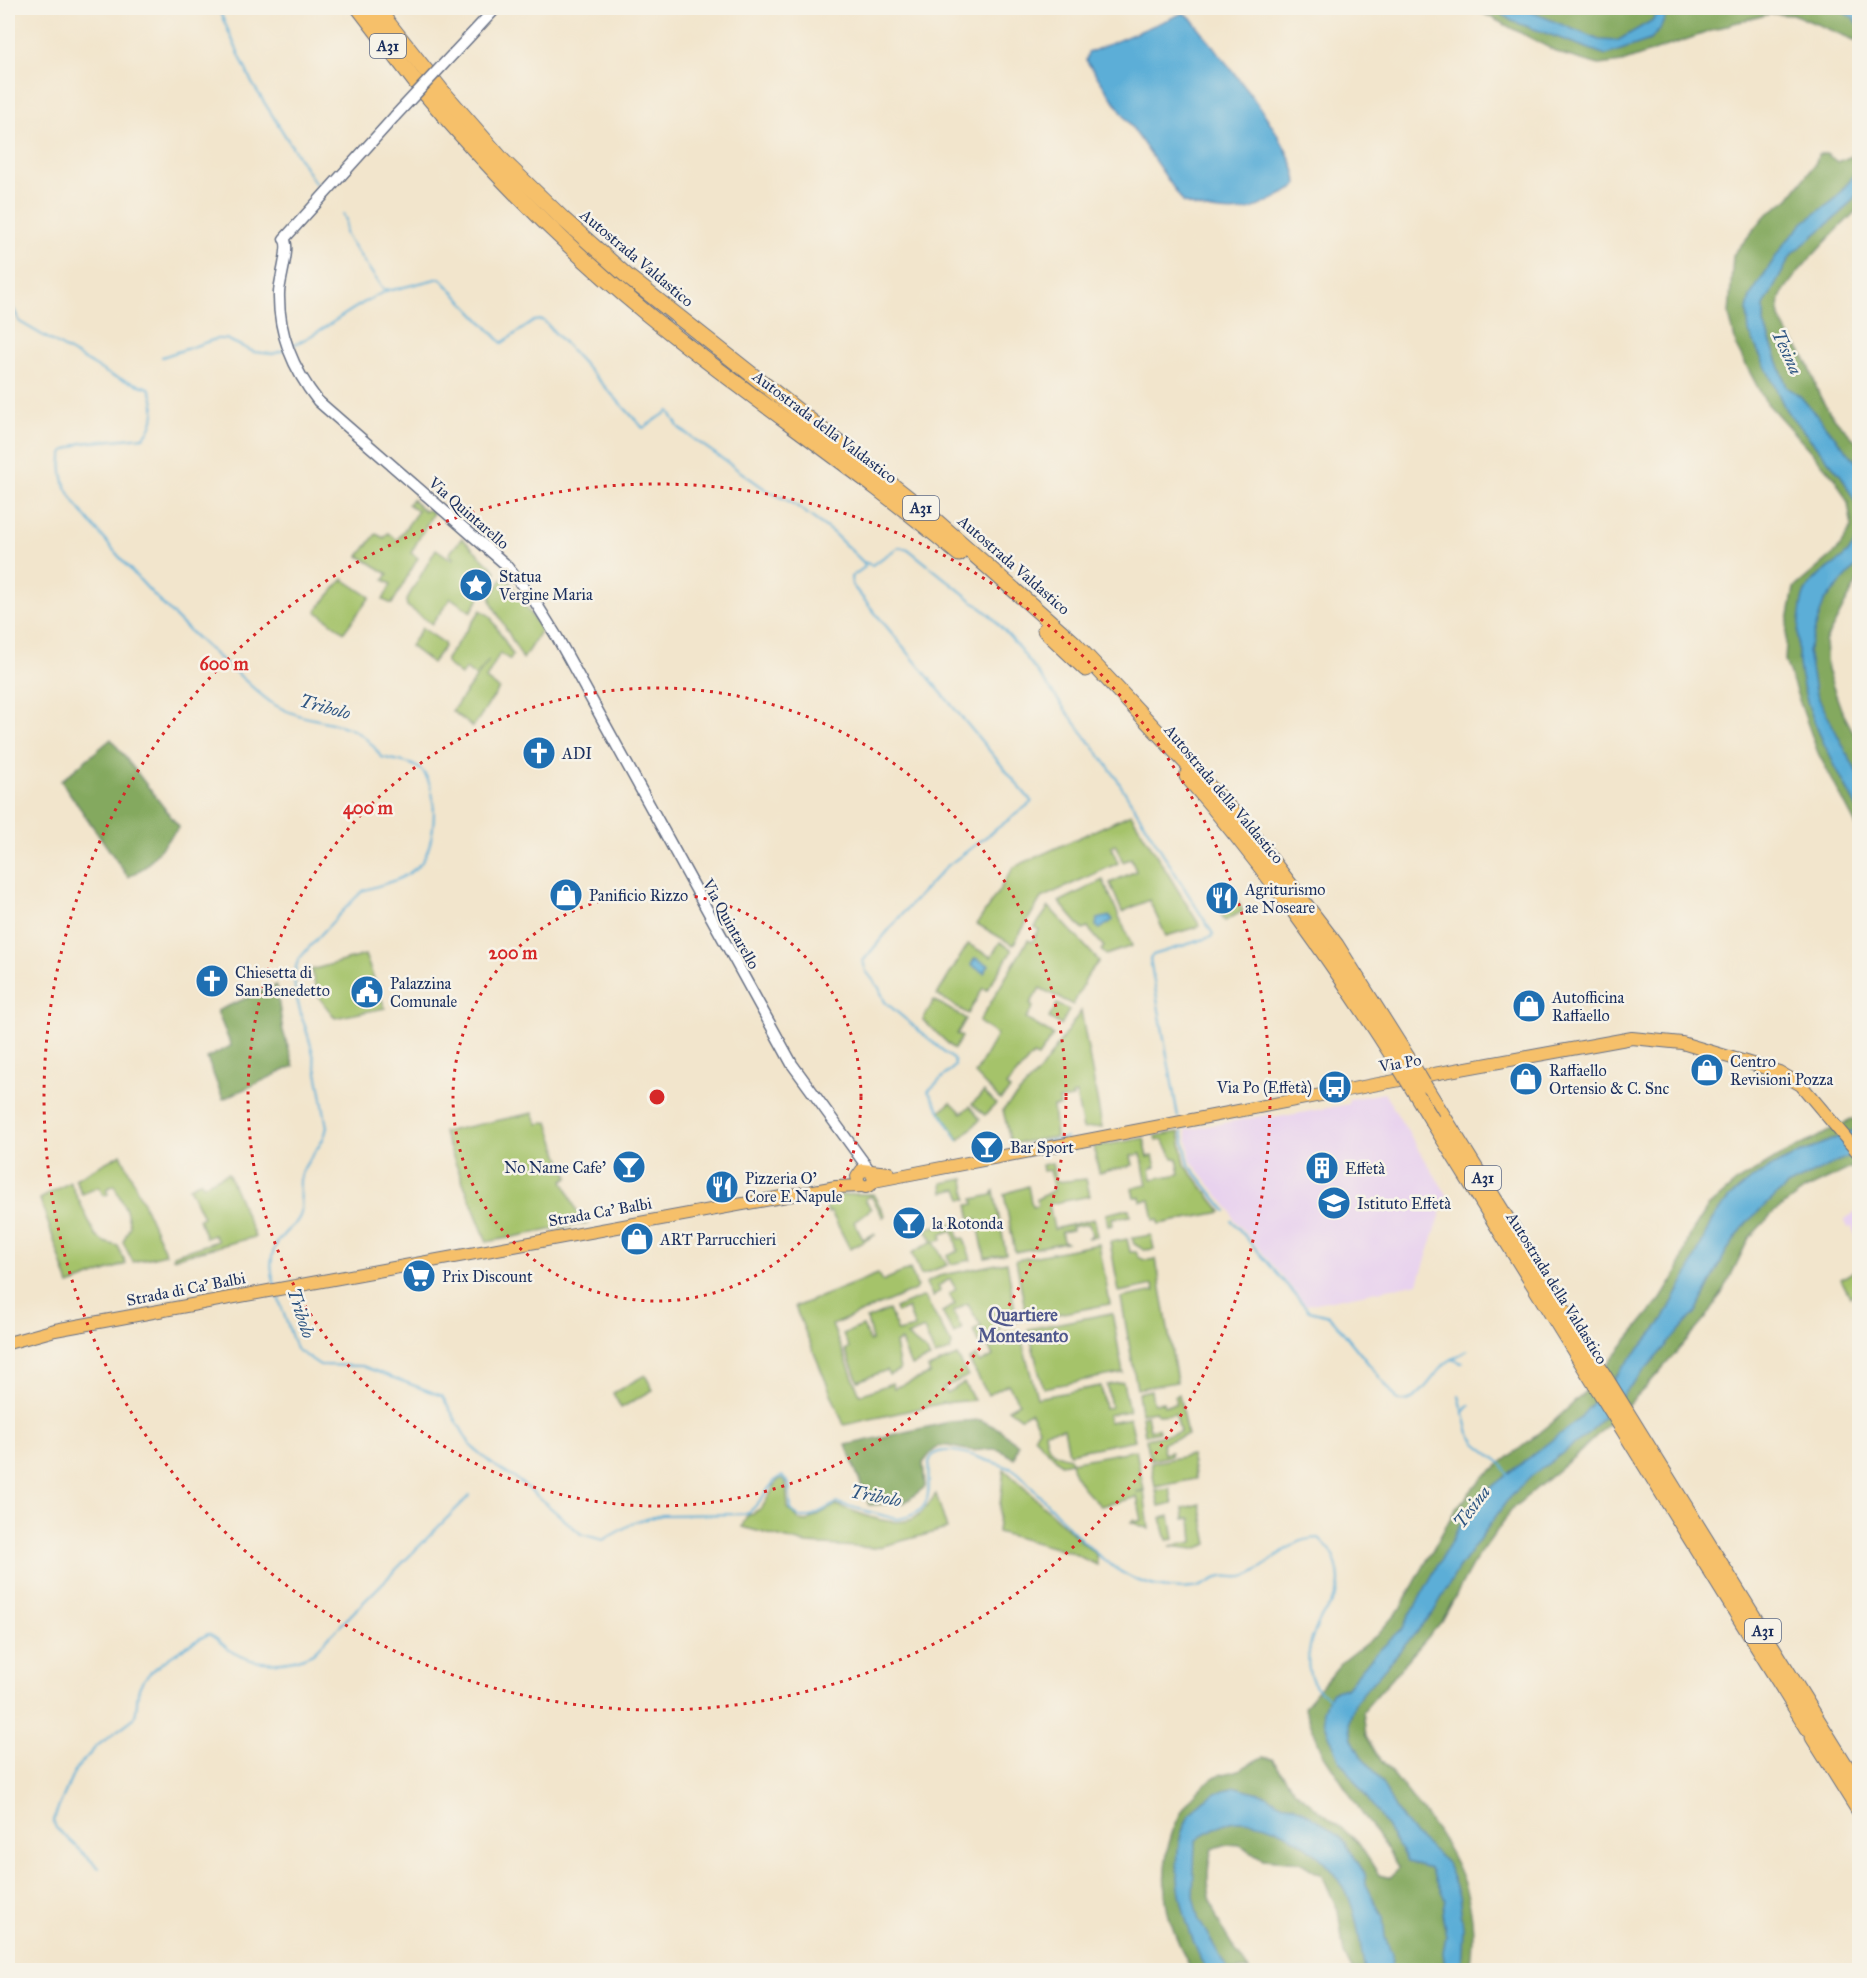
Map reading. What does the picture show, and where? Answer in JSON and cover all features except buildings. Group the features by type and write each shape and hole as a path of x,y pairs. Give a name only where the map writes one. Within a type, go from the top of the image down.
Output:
{"highway":[{"name":"Autostrada della Valdastico","path":"359,8 421,89 520,199 599,273 691,349 951,546 1084,667 1165,751 1253,856 1404,1063 1423,1084 1641,1459 1860,1812"},
{"name":"Autostrada Valdastico","path":"376,8 441,90 503,161 563,219 628,277 926,512 1073,642 1169,741 1241,821 1335,945 1404,1063"},
{"name":"Autostrada della Valdastico","path":"1404,1063 1432,1120 1666,1473 1860,1789"}],"main road":[{"name":"Via Po","path":"866,1176 911,1173 1616,1040 1658,1040 1682,1043 1768,1067 1790,1078 1804,1090 1860,1155"},
{"name":"Strada Ca' Balbi","path":"371,1271 836,1186 866,1176"},
{"name":"Strada di Ca' Balbi","path":"8,1343 55,1330 371,1271"}],"street":[{"name":"Via Quintarello","path":"496,8 284,239 287,248 281,272 279,301 288,351 304,384 318,401 499,558 534,600 557,637 792,1064 856,1152 866,1176"}],"shaded area":[{"name":"Istituto Effetà","path":"1384,1093 1447,1195 1418,1283 1306,1305 1234,1219 1231,1211 1191,1161 1186,1130 1272,1114 1273,1118 1349,1104 1349,1099"},
{"path":"1859,1210 1859,1247 1852,1227 1848,1228 1843,1220"}],"green space":[{"path":"1473,8 1859,8 1859,42 1795,15 1770,14 1734,23 1622,62 1599,65 1561,54"},
{"path":"1859,153 1859,208 1814,254 1791,282 1779,302 1779,310 1784,326 1808,364 1817,390 1827,408 1859,444 1859,578 1825,642 1827,670 1841,709 1859,743 1859,831 1818,753 1785,661 1787,626 1794,588 1837,551 1852,527 1848,503 1835,478 1765,401 1737,348 1729,315 1733,255 1765,216 1789,198 1815,164 1819,154 1826,154 1838,162"},
{"path":"412,499 424,511 429,510 433,513 411,553 418,558 392,604 383,600 391,584 384,580 388,574 359,556 376,534 384,538 388,533 397,540 418,511 408,504"},
{"path":"462,538 496,571 471,612 451,598 432,624 407,606 406,601 436,549 452,560 449,554"},
{"path":"343,579 370,597 344,632 316,611"},
{"path":"502,579 508,579 541,630 523,659 491,602 491,596"},
{"path":"481,610 490,616 513,655 510,660 500,653 486,679 499,689 473,727 452,711 489,660 476,677 466,669 461,675 446,663 446,659"},
{"path":"422,628 444,643 444,647 432,663 410,646"},
{"path":"111,739 179,827 145,867 128,877 61,781"},
{"path":"1131,814 1200,926 1166,936 1149,900 1122,912 1110,883 1136,871 1131,858 1123,862 1115,844 1111,846 1118,863 1041,898 1013,945 977,924 1014,867"},
{"path":"1103,880 1132,946 1106,955 1101,950 1104,947 1088,928 1083,930 1059,902"},
{"path":"1233,893 1243,911 1225,921 1217,908 1232,899 1229,895"},
{"path":"1049,907 1099,961 1089,973 1073,1005 1040,988 1030,1004 1033,1007 1026,1019 1053,1035 1038,1057 1033,1055 1006,1086 1010,1090 1000,1100 975,1074 997,1035 979,1022 1028,940 1032,942 1039,930 1035,927"},
{"path":"1000,942 1011,949 1011,952 987,990 983,988 968,1014 937,995 968,944 991,957"},
{"path":"365,955 385,1008 335,1018 318,996 311,970"},
{"path":"276,985 283,1031 294,1066 223,1099 207,1058 231,1046 217,1011"},
{"path":"934,1000 966,1019 957,1034 962,1037 954,1049 923,1020"},
{"path":"1057,1004 1069,1010 1061,1025 1049,1018"},
{"path":"1081,1011 1102,1127 1083,1129 1076,1094 1072,1095 1073,1098 1059,1100 1060,1106 1053,1107 1056,1137 1011,1144 1003,1110 1040,1071"},
{"path":"984,1092 996,1104 985,1115 972,1104"},
{"path":"951,1102 962,1113 970,1106 980,1120 959,1140 940,1111"},
{"path":"533,1113 538,1124 548,1122 569,1177 563,1180 577,1212 584,1213 587,1223 487,1242 443,1132"},
{"path":"1859,1116 1859,1164 1805,1190 1774,1212 1749,1238 1724,1290 1706,1318 1647,1386 1580,1452 1513,1508 1473,1564 1442,1621 1363,1711 1366,1736 1376,1753 1434,1827 1450,1852 1462,1878 1470,1906 1473,1936 1470,1970 1352,1970 1344,1954 1338,1910 1322,1876 1300,1862 1264,1859 1240,1845 1227,1844 1212,1849 1208,1867 1210,1899 1222,1928 1249,1970 1191,1970 1170,1919 1165,1884 1165,1867 1172,1833 1188,1802 1199,1789 1216,1776 1239,1770 1263,1757 1272,1759 1294,1790 1357,1841 1379,1875 1391,1878 1399,1868 1323,1754 1304,1707 1341,1663 1377,1635 1400,1609 1455,1510 1481,1479 1552,1423 1582,1395 1661,1299 1677,1273 1690,1235 1707,1208 1738,1181 1778,1157"},
{"path":"1179,1132 1185,1165 1222,1212 1159,1224 1158,1219 1154,1220 1150,1200 1141,1201 1140,1197 1134,1197 1132,1188 1147,1185 1141,1154 1131,1156 1133,1165 1099,1173 1094,1147 1144,1138 1148,1157 1153,1156 1156,1167 1150,1169 1152,1179 1180,1174 1177,1158 1173,1158 1163,1140 1156,1141 1155,1136"},
{"path":"121,1154 166,1254 133,1262 123,1242 130,1226 126,1210 114,1185 106,1189 108,1194 104,1196 99,1187 82,1194 75,1179"},
{"path":"1052,1163 1056,1182 1086,1179 1090,1196 1049,1204 1054,1229 1094,1219 1097,1236 1087,1238 1092,1235 1089,1224 1071,1227 1072,1230 1061,1232 1063,1241 1066,1242 1015,1252 1004,1194 1028,1186 1032,1207 1038,1206 1037,1199 1054,1190 1050,1170 1043,1171 1042,1165"},
{"path":"228,1173 255,1237 173,1258 173,1255 218,1241 214,1235 206,1238 199,1219 203,1217 189,1187 201,1181 203,1185"},
{"path":"964,1179 967,1199 962,1199 958,1189 943,1192 942,1183"},
{"path":"70,1182 96,1236 104,1242 118,1246 126,1264 69,1285 40,1199"},
{"path":"994,1191 1006,1254 985,1258 977,1219 971,1220 968,1205 974,1204 973,1199 992,1195"},
{"path":"873,1194 885,1215 883,1217 871,1196 865,1199 871,1209 854,1222 863,1239 875,1235 850,1249 831,1212 828,1213 824,1198"},
{"path":"1129,1209 1130,1216 1112,1218 1113,1225 1108,1226 1106,1214"},
{"path":"956,1223 959,1239 964,1238 971,1260 951,1264 947,1256 958,1251 953,1230 941,1234 942,1240 934,1242 947,1265 921,1275 912,1253 933,1241 925,1228"},
{"path":"1151,1235 1154,1249 1144,1250 1134,1244 1132,1238"},
{"path":"1127,1239 1130,1252 1136,1252 1144,1260 1156,1259 1177,1382 1137,1389 1121,1298 1155,1291 1153,1285 1119,1292 1110,1242"},
{"path":"1099,1244 1110,1304 1027,1320 1016,1260"},
{"path":"1007,1262 1017,1322 999,1326 1000,1333 1019,1330 1037,1398 1101,1386 1105,1409 1111,1407 1107,1385 1123,1382 1129,1411 1108,1415 1109,1422 1130,1418 1135,1440 1069,1453 1064,1428 1045,1432 1051,1450 1070,1458 1071,1462 1061,1464 1034,1437 1039,1428 1030,1412 1020,1418 1008,1409 1019,1403 1008,1384 988,1395 969,1360 976,1356 980,1363 993,1356 988,1346 982,1348 973,1331 981,1326 967,1303 953,1312 962,1329 954,1334 942,1312 955,1305 949,1294 956,1289 950,1279 938,1286 940,1291 933,1297 926,1283 939,1276"},
{"path":"1859,1268 1859,1288 1850,1297 1841,1279"},
{"path":"910,1269 917,1286 915,1290 832,1325 860,1395 892,1383 894,1388 930,1374 928,1368 957,1356 968,1376 943,1388 946,1393 964,1383 974,1400 943,1403 844,1425 795,1307 878,1274 882,1281"},
{"path":"922,1297 925,1298 952,1345 950,1351 935,1356 924,1329 907,1336 927,1352 930,1358 911,1366 901,1341 895,1344 900,1370 889,1375 887,1370 858,1381 845,1350 849,1348 843,1334 863,1326 869,1341 872,1340 867,1319 889,1310 898,1332 915,1328 908,1308 897,1313 895,1308"},
{"path":"1112,1313 1123,1373 1043,1388 1028,1329"},
{"path":"645,1375 653,1390 621,1408 613,1393"},
{"path":"1151,1390 1153,1403 1163,1402 1164,1406 1176,1404 1175,1396 1179,1394 1187,1435 1162,1443 1164,1454 1171,1452 1171,1456 1151,1460 1146,1439 1180,1432 1176,1414 1158,1415 1155,1411 1141,1413 1138,1393"},
{"path":"1147,1415 1150,1430 1158,1428 1159,1432 1145,1435 1142,1416"},
{"path":"980,1420 999,1429 1018,1445 1014,1459 995,1449 975,1451 948,1446 939,1447 923,1463 925,1487 904,1503 869,1505 846,1445 950,1422"},
{"path":"1136,1450 1144,1490 1136,1492 1144,1491 1149,1529 1131,1522 1134,1519 1135,1522 1142,1520 1137,1497 1101,1506 1078,1481 1071,1462"},
{"path":"1191,1455 1196,1479 1155,1487 1151,1463"},
{"path":"1004,1469 1096,1555 1097,1565 1070,1552 997,1532"},
{"path":"782,1479 786,1482 788,1508 799,1520 807,1521 836,1505 882,1520 901,1522 910,1520 921,1513 936,1494 947,1529 875,1548 806,1544 742,1527 746,1517 762,1508 778,1480"},
{"path":"1170,1489 1173,1504 1159,1507 1156,1491"},
{"path":"1200,1504 1208,1544 1195,1549 1170,1546 1193,1542 1191,1519 1184,1519 1183,1508"},
{"path":"1170,1516 1174,1539 1167,1540 1161,1518"}],"water":[{"path":"1493,8 1522,8 1599,40 1617,41 1653,20 1661,8 1676,8 1665,18 1660,29 1650,40 1606,55 1512,21"},
{"path":"1835,8 1859,8 1859,25 1852,17"},
{"path":"1183,13 1190,17 1253,98 1270,122 1293,166 1297,184 1293,189 1262,205 1236,212 1225,212 1183,202 1086,60 1088,53"},
{"name":"Tesina","path":"1859,169 1859,192 1841,213 1792,254 1764,306 1764,324 1787,387 1800,396 1859,465 1859,509 1842,477 1786,410 1749,332 1747,310 1750,296 1784,244 1804,222 1834,200"},
{"path":"1859,534 1859,563 1824,602 1808,651 1815,691 1859,777 1859,812 1814,721 1800,673 1798,648 1801,604 1804,594 1816,578 1848,553"},
{"path":"1110,916 1113,920 1100,929 1096,926 1097,919"},
{"path":"975,958 989,965 984,973 971,965"},
{"name":"Tesina","path":"1859,1128 1859,1151 1787,1186 1747,1222 1726,1252 1696,1312 1588,1434 1529,1478 1506,1502 1458,1569 1433,1613 1355,1702 1349,1722 1352,1739 1362,1758 1376,1773 1396,1810 1415,1835 1446,1862 1459,1896 1463,1927 1461,1970 1446,1970 1443,1952 1446,1936 1442,1913 1445,1899 1430,1868 1408,1862 1375,1809 1340,1761 1325,1724 1323,1711 1327,1699 1332,1692 1346,1688 1371,1658 1403,1628 1465,1516 1485,1492 1579,1419 1661,1323 1687,1276 1712,1220 1729,1198 1754,1177 1781,1162"},
{"path":"1236,1787 1267,1795 1279,1803 1293,1805 1317,1819 1345,1842 1365,1874 1366,1884 1383,1918 1385,1937 1392,1955 1391,1970 1365,1970 1352,1906 1343,1886 1324,1862 1298,1840 1283,1832 1252,1822 1237,1821 1215,1828 1195,1841 1193,1896 1198,1918 1228,1970 1207,1970 1190,1932 1179,1889 1177,1866 1179,1844 1185,1825 1195,1808 1212,1795"}],"waterway":[{"path":"218,8 252,83 315,183"},
{"path":"343,214 346,220 345,234 383,289 392,290 440,278 502,343 534,321 543,320 643,428 669,411 679,428 768,491 791,502 832,532 863,562 872,565 899,547 908,549 990,615 1016,644 1113,773 1213,934 1211,937 1153,955 1150,959 1178,1117"},
{"path":"291,346 316,333 362,303 387,291"},
{"name":"Tribolo","path":"8,298 20,322 112,376 149,388 154,413 151,426 144,437 81,443 64,451 62,459 63,478 71,496 116,553 180,622 269,701 290,712 333,723 359,733 381,757 417,767 425,774 430,785 433,798 433,828 426,855 420,864 400,878 363,891 298,961 295,971 296,993 318,1076 327,1127 323,1140 301,1175 300,1216 279,1240 273,1252 271,1265 275,1285"},
{"path":"162,357 216,339 226,339 254,352 273,354 284,350"},
{"path":"863,562 865,567 851,577 852,585 1032,802 946,867 902,914 863,961 866,971 879,988 885,1002 954,1060 955,1066 928,1091 958,1140"},
{"path":"1182,1132 1189,1165 1226,1211"},
{"path":"1028,1145 1066,1138"},
{"path":"1232,1221 1309,1311 1329,1316 1334,1321 1398,1400 1412,1399 1452,1359 1462,1363"},
{"name":"Tribolo","path":"277,1294 296,1349 320,1365 362,1366 442,1396 471,1446 492,1464 522,1483 581,1534 603,1540 635,1522 662,1515 746,1514 782,1476 789,1484 791,1510 799,1517 810,1517 837,1503 896,1519 914,1514 924,1506 928,1495 929,1461 934,1454 945,1451 967,1454 1014,1470 1092,1550 1123,1573 1156,1586 1191,1588 1219,1578 1246,1576 1299,1542 1319,1538 1333,1557 1339,1581 1335,1597 1322,1616 1312,1638 1308,1660 1313,1681 1329,1698"},
{"path":"1452,1359 1468,1350"},
{"path":"1459,1396 1469,1433 1477,1444 1502,1464 1509,1477"},
{"path":"1464,1412 1470,1405"},
{"path":"99,1868 56,1828 53,1820 75,1770 97,1746 134,1718 140,1686 144,1679 170,1657 208,1634 240,1656 261,1662 283,1662 313,1653 470,1495"}],"place":[{"name":"Statua Vergine Maria","path":"476,585"},
{"name":"ADI","path":"539,753"},
{"name":"Panificio Rizzo","path":"566,895"},
{"name":"Agriturismo ae Noseare","path":"1222,898"},
{"name":"Chiesetta di San Benedetto","path":"212,981"},
{"name":"Palazzina Comunale","path":"367,992"},
{"name":"Autofficina Raffaello","path":"1529,1006"},
{"name":"Centro Revisioni Pozza","path":"1707,1070"},
{"name":"Raffaello Ortensio & C. Snc","path":"1526,1079"},
{"name":"Via Po (Effetà)","path":"1335,1087"},
{"name":"Bar Sport","path":"987,1147"},
{"name":"No Name Cafe'","path":"629,1167"},
{"name":"Effetà","path":"1322,1168"},
{"name":"Pizzeria O' Core E Napule","path":"722,1187"},
{"name":"Istituto Effetà","path":"1334,1203"},
{"name":"la Rotonda","path":"909,1223"},
{"name":"ART Parrucchieri","path":"637,1239"},
{"name":"Prix Discount","path":"419,1276"}],"district":[{"name":"Quartiere Montesanto","path":"1023,1325"}]}
